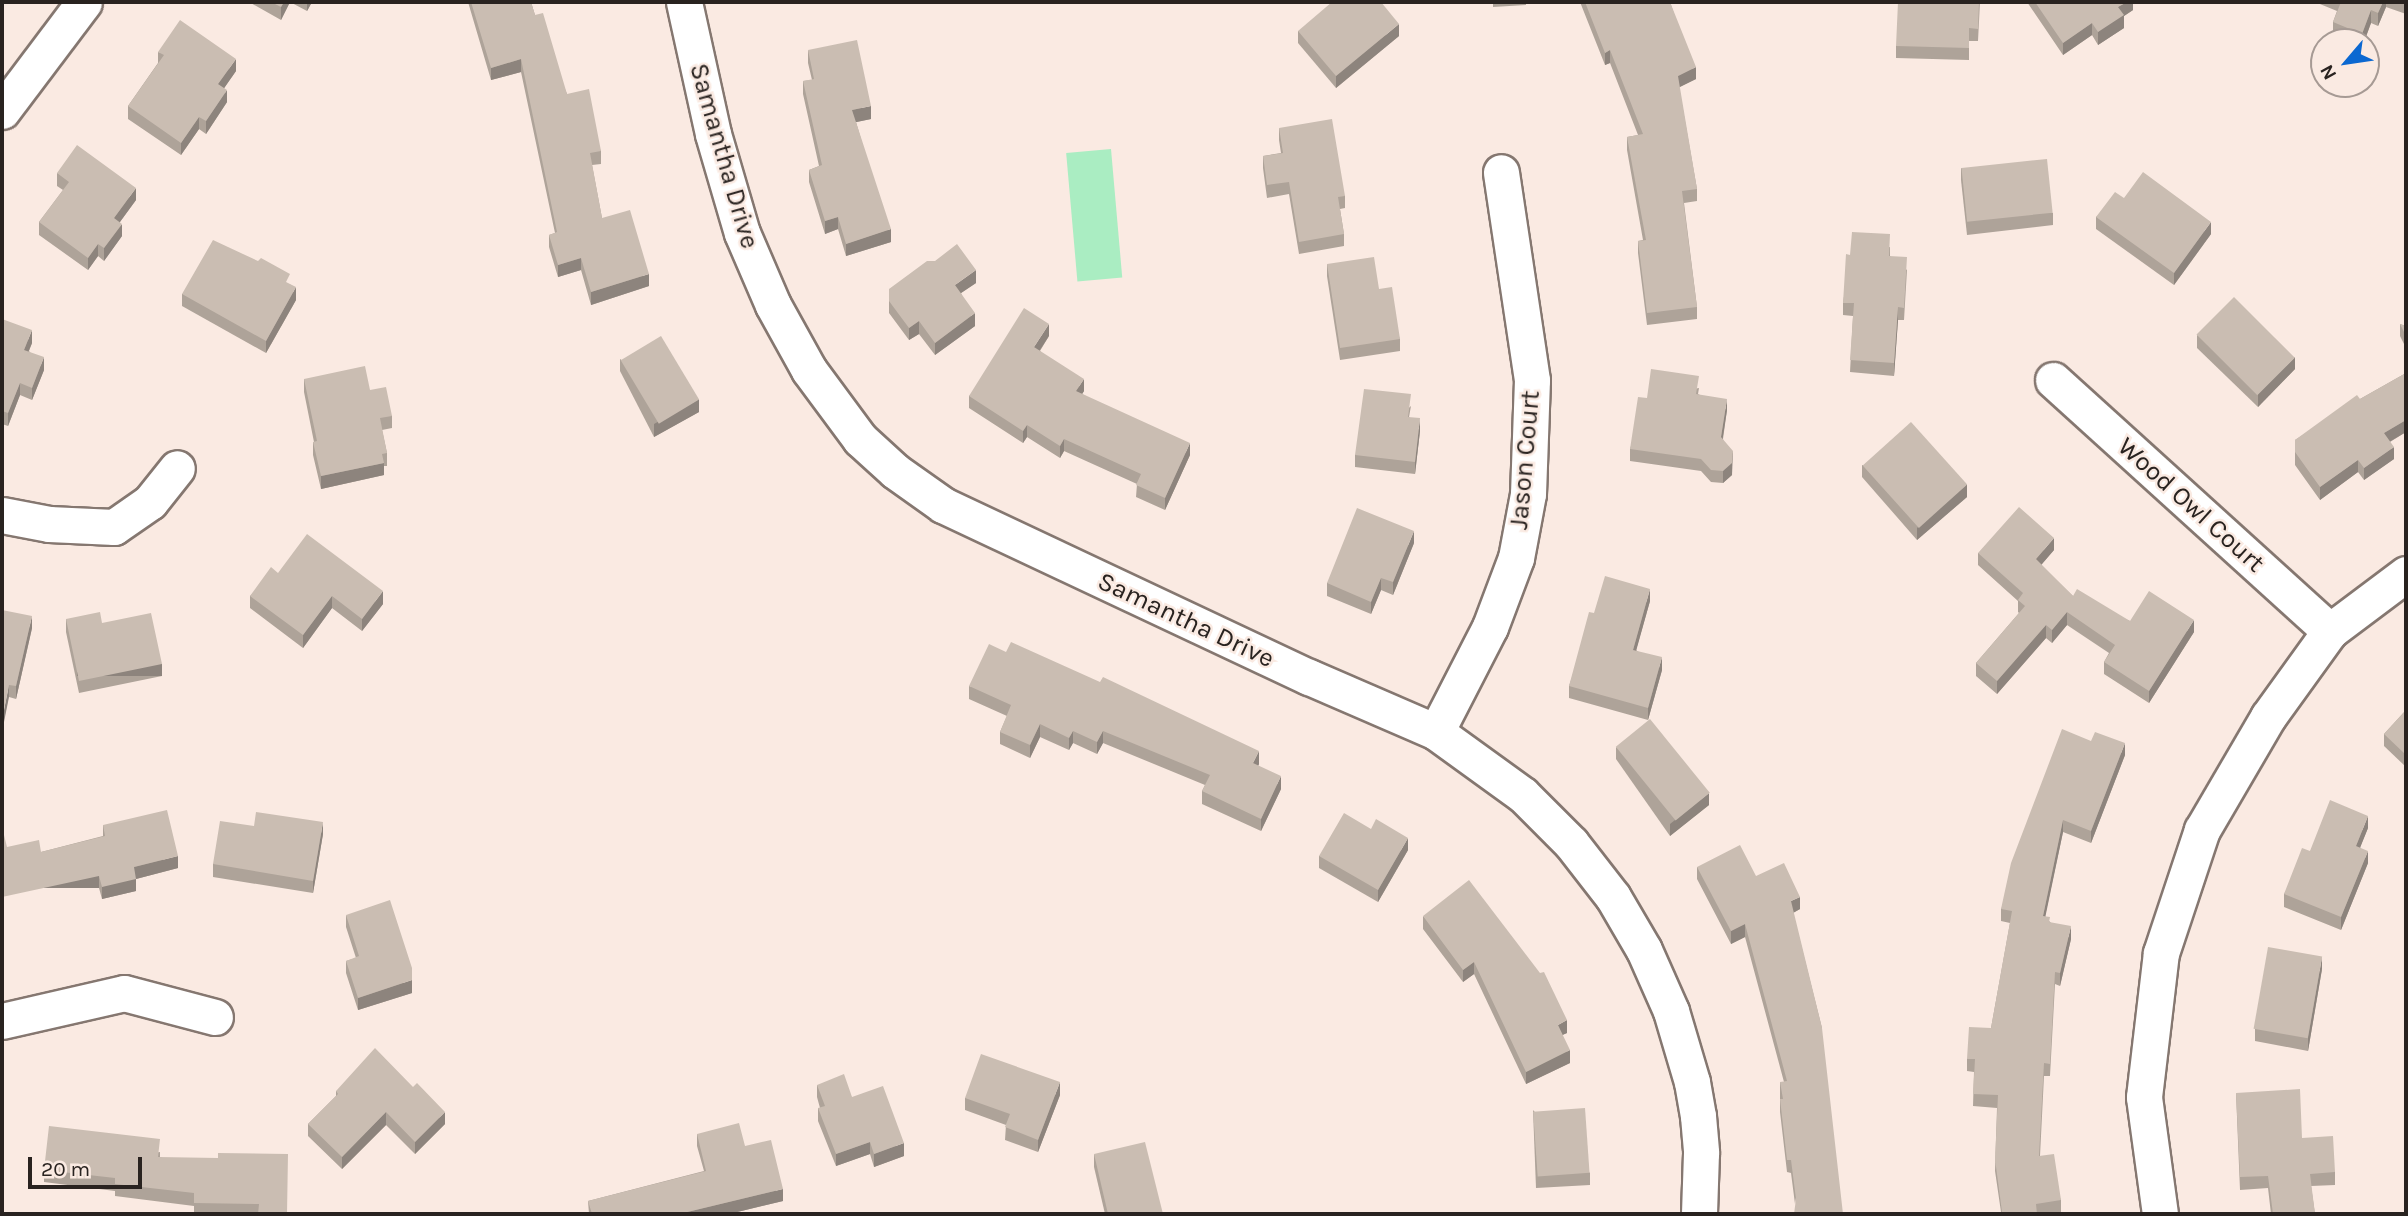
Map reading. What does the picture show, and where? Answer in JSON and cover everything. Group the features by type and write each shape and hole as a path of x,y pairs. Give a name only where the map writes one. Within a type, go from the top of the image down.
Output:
{"street":[{"path":"2,111 84,2"},
{"name":"Samantha Drive","path":"684,2 713,134 742,233 773,305 809,370 860,439 895,471 943,505 1284,666 1436,732 1523,795 1571,843 1613,897 1644,950 1671,1011 1692,1082 1701,1153 1699,1214"},
{"name":"Jason Court","path":"1436,732 1494,615 1516,558 1528,494 1532,380 1501,172"},
{"name":"Wood Owl Court","path":"2053,380 2330,631"},
{"path":"2,515 49,524 114,527 150,502 177,468"},
{"path":"2160,1214 2144,1097 2161,953 2202,830 2269,717 2330,631 2406,574"},
{"path":"2,1021 124,993 215,1017"}],"green space":[{"path":"1111,149 1122,278 1077,281 1066,153"}],"building":[{"path":"271,2 284,2 281,7"},
{"path":"471,2 531,2 535,15 543,13 567,94 589,89 601,151 590,153 602,218 630,210 649,274 591,292 581,258 558,265 549,235 557,232 521,59 491,68"},
{"path":"1332,2 1381,2 1399,24 1336,76 1298,31"},
{"path":"1585,2 1670,2 1696,67 1678,76 1697,189 1682,191 1697,307 1647,313 1638,241 1646,240 1627,137 1643,134 1610,50 1605,53"},
{"path":"1898,2 1979,2 1978,29 1969,28 1969,48 1896,46"},
{"path":"2035,2 2127,2 2118,7 2124,15 2098,32 2092,23 2063,43"},
{"path":"2341,2 2383,2 2378,13 2371,10 2364,28 2348,28 2333,22"},
{"path":"180,20 236,59 218,84 227,90 206,121 199,117 181,143 128,106 164,55 158,52"},
{"path":"857,40 871,106 852,110 891,229 846,244 838,217 825,221 809,170 822,165 803,81 814,79 808,50"},
{"path":"1332,119 1345,196 1338,197 1344,234 1299,242 1289,182 1267,185 1263,156 1283,153 1279,128"},
{"path":"77,145 136,188 114,218 122,224 104,248 98,244 88,258 39,222 69,182 57,173"},
{"path":"2047,159 2053,213 1967,222 1961,168"},
{"path":"2143,172 2211,222 2174,273 2096,217 2115,192 2124,198"},
{"path":"1852,232 1890,234 1889,256 1907,257 1904,308 1898,307 1894,363 1850,360 1854,303 1843,303 1846,254 1850,255"},
{"path":"213,240 258,261 261,258 290,274 286,282 296,287 266,341 182,294"},
{"path":"957,244 976,270 955,285 975,313 935,343 919,321 909,328 889,301 889,289 927,261 935,261"},
{"path":"1374,257 1379,289 1392,287 1400,339 1340,348 1327,264"},
{"path":"2234,297 2295,358 2257,395 2197,334"},
{"path":"1024,308 1049,324 1034,347 1084,379 1076,391 1190,443 1165,498 1136,485 1141,474 1064,439 1060,446 1027,425 1023,431 969,396"},
{"path":"2,319 32,330 24,350 44,357 32,388 20,383 8,413 2,411"},
{"path":"661,336 699,399 659,424 621,360"},
{"path":"365,366 370,390 386,387 392,416 380,418 387,453 382,454 384,463 321,476 313,442 317,441 304,379"},
{"path":"1651,369 1699,376 1696,394 1727,399 1721,437 1733,451 1732,463 1723,471 1711,470 1701,459 1630,449 1638,397 1647,398"},
{"path":"2406,373 2406,420 2384,433 2394,447 2364,468 2358,460 2320,487 2295,452 2295,440 2357,395 2360,399"},
{"path":"1364,389 1411,394 1408,417 1420,418 1415,462 1355,455"},
{"path":"1911,422 1967,484 1919,528 1863,465"},
{"path":"2019,507 2054,538 2036,559 2073,596 2077,589 2130,621 2149,591 2194,620 2149,691 2104,662 2115,645 2067,612 2052,630 2046,625 1997,681 1976,663 2025,606 2018,600 2023,593 1978,553"},
{"path":"1357,508 1414,531 1393,582 1381,578 1371,602 1327,583"},
{"path":"307,534 383,591 362,619 332,596 303,635 250,596 271,567 278,573"},
{"path":"1605,576 1650,589 1633,650 1662,657 1648,708 1569,686 1589,612 1594,613"},
{"path":"2,610 32,616 16,686 9,685 2,720"},
{"path":"100,612 102,623 151,613 162,664 79,681 66,619"},
{"path":"1011,642 1100,682 1103,677 1259,751 1253,763 1281,776 1261,819 1202,791 1210,775 1103,731 1097,742 1073,731 1069,738 1040,724 1030,745 1000,732 1011,705 969,686 989,644 1006,652"},
{"path":"2406,710 2406,755 2384,734"},
{"path":"1650,719 1710,793 1676,821 1616,747"},
{"path":"2062,729 2091,741 2095,732 2125,743 2091,831 2063,820 2043,916 2050,917 2049,922 2071,926 2060,973 2055,972 2050,1064 2044,1063 2039,1156 2054,1154 2061,1200 2036,1204 2037,1214 1994,1214 2002,1212 1995,1159 1998,1095 1973,1094 1975,1059 1967,1059 1969,1027 1991,1028 2012,911 2001,909 2011,863"},
{"path":"2330,800 2368,816 2356,846 2368,851 2341,917 2284,894 2302,848 2310,851"},
{"path":"167,810 178,856 134,867 136,879 102,887 99,876 2,897 2,831 7,847 39,840 41,852 105,836 103,825"},
{"path":"256,812 323,822 313,881 213,864 220,821 254,826"},
{"path":"1344,813 1371,829 1376,819 1408,838 1378,890 1319,856"},
{"path":"1740,845 1756,876 1784,863 1800,897 1791,901 1822,1028 1843,1214 1794,1214 1796,1199 1791,1160 1787,1160 1780,1099 1783,1099 1780,1082 1787,1081 1745,924 1731,931 1697,867"},
{"path":"1469,880 1540,973 1544,972 1567,1020 1558,1025 1570,1050 1526,1072 1474,962 1463,970 1423,916"},
{"path":"390,900 412,968 412,980 358,998 346,961 359,956 346,915"},
{"path":"2268,947 2322,957 2308,1038 2254,1029"},
{"path":"375,1048 413,1087 417,1083 445,1112 415,1142 386,1112 342,1157 308,1124 338,1094 336,1091"},
{"path":"981,1054 1060,1082 1038,1140 1005,1127 1010,1114 965,1098"},
{"path":"844,1074 852,1097 883,1086 904,1143 874,1154 870,1142 836,1154 818,1108 825,1106 817,1085"},
{"path":"2300,1089 2302,1138 2333,1136 2335,1172 2310,1174 2315,1214 2273,1214 2268,1176 2240,1177 2236,1093"},
{"path":"1585,1108 1590,1173 1538,1176 1533,1112"},
{"path":"739,1123 745,1146 771,1140 783,1189 679,1214 592,1214 588,1201 706,1171 697,1134"},
{"path":"49,1126 160,1139 158,1157 218,1158 218,1153 288,1154 287,1214 258,1214 259,1204 194,1203 194,1193 115,1184 115,1178 44,1170"},
{"path":"1145,1142 1163,1214 1108,1214 1094,1154"}]}
